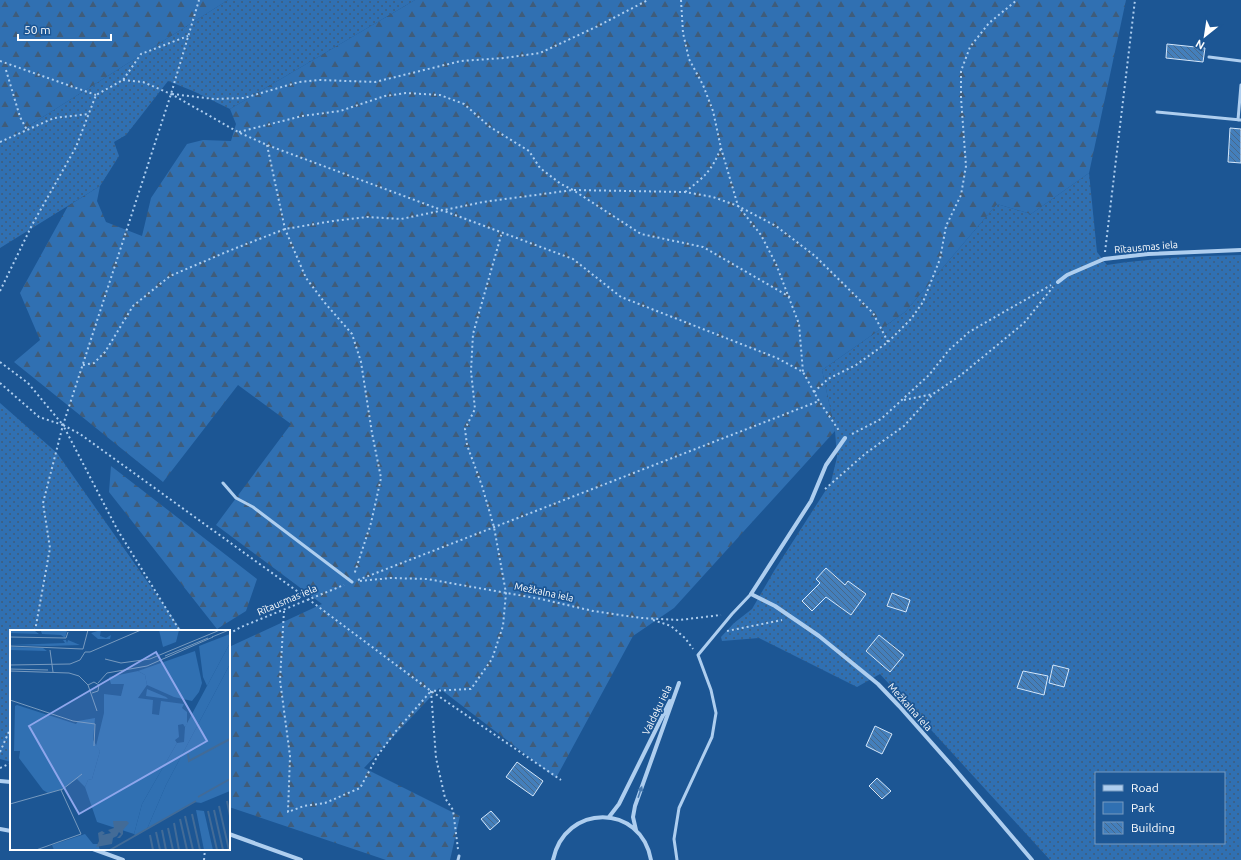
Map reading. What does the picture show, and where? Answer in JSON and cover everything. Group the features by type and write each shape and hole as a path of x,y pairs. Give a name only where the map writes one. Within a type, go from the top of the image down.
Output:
{"street":[{"name":"Rītausmas iela","path":"1058,282 1067,276 1104,259 1148,254 1241,250"},
{"path":"751,594 810,501 826,465 845,438"},
{"name":"Mežkalna iela","path":"751,594 775,606 819,636 878,684 899,706 1032,860"},
{"name":"Valdeķu iela","path":"609,818 620,804 679,682 635,806 633,817 636,830"},
{"path":"0,781 10,782"},
{"name":"Valdeķu iela","path":"553,860 555,850 561,838 570,828 582,821 595,817 609,818 623,822 636,830 644,840 651,860"},
{"path":"0,830 10,831"},
{"path":"230,834 301,860"},
{"path":"96,850 124,860"}],"lane":[{"path":"1209,58 1241,61"},
{"path":"1157,112 1240,120 1241,85"},
{"path":"223,483 236,498 253,507 352,582"},
{"path":"677,860 674,839 679,808 712,737 716,713 711,690 698,655 732,614 751,594"},
{"path":"458,860 459,856"}],"path":[{"path":"35,630 50,548 43,504 63,426 84,365 200,0"},
{"path":"171,94 214,99 244,98 299,82 319,80 375,82 461,61 504,58 540,53 598,26 648,0"},
{"path":"681,0 683,33 689,59 703,85 713,112 721,148 738,206 761,234 790,297 799,324 803,372 819,401 845,438 881,420 929,376 949,350 968,332 1058,282"},
{"path":"814,392 828,379 856,365 888,342 911,319 924,302 940,259 946,226 961,196 966,166 961,98 961,71 970,47 989,22 1017,0"},
{"path":"1104,259 1135,0"},
{"path":"0,291 32,225 76,147 96,95 123,80 141,54 188,36"},
{"path":"0,61 96,95"},
{"path":"6,70 20,117 27,130"},
{"path":"123,80 143,82 171,94 238,132 267,145 445,210 573,259 621,297 777,358 803,372"},
{"path":"238,132 302,116 340,111 385,96 406,93 440,95 464,104 490,127 530,151 540,168 561,184 573,190 641,234 702,247 790,297"},
{"path":"0,142 54,118 89,114"},
{"path":"267,145 285,229 306,278 352,334 361,362 372,433 381,478 370,523 352,582"},
{"path":"684,192 704,177 714,165 721,148"},
{"path":"84,365 94,362 105,352 133,306 170,276 285,229 368,217 400,219 484,202 573,190 684,192 713,198 738,206 776,226 815,256 873,313 888,342"},
{"path":"284,610 280,680 290,756 288,812 304,806 325,803 360,788 378,755 396,730 431,691 471,689 492,659 503,626 506,593 494,527 482,486 467,445 465,429 475,409 471,371 473,334 502,232"},
{"path":"810,501 866,454 904,426 933,394 961,375 1024,323 1058,282"},
{"path":"0,362 28,383 63,426 117,529 179,630"},
{"path":"0,383 39,417 63,426 87,438 308,599 431,691 561,780"},
{"path":"903,400 933,394"},
{"name":"Rītausmas iela","path":"230,633 241,627 308,599 819,401"},
{"name":"Mežkalna iela","path":"352,582 391,578 427,579 541,599 593,611 650,618 679,620 732,614"},
{"path":"650,618 671,626 685,638 698,655"},
{"path":"716,634 793,618"},
{"path":"431,691 436,758 445,798 453,810 459,856"},
{"path":"0,752 10,728"},
{"path":"0,768 10,763"},
{"path":"204,860 205,850"}],"green space":[{"path":"0,0 228,0 0,144"},
{"path":"228,0 415,0 230,109 168,81 126,135 114,142 119,156 100,186 0,248 0,144"},
{"path":"415,0 1126,0 1089,173 1031,214 997,204 905,312 822,370 835,431 674,608 633,636 556,778 439,688 364,768 460,816 450,860 386,860 230,807 230,647 322,604 216,525 291,424 238,385 163,482 14,362 40,340 20,293 68,206 100,186 97,201 106,222 142,236 151,198 187,144 203,140 231,141 236,124 230,109"},
{"path":"1089,173 1097,252 1107,265 1174,258 1241,255 1241,860 1050,860 880,674 857,687 759,638 722,641 721,637 734,623 752,609 774,571 831,482 837,457 835,431 822,370 905,312 997,204 1031,214"},
{"path":"0,403 57,453 181,630 10,630 10,762 0,759"},
{"path":"111,466 257,579 246,611 217,629 109,492"}],"building":[{"path":"1167,44 1205,48 1203,62 1166,58"},
{"path":"1230,128 1241,129 1241,163 1228,162"},
{"path":"826,568 845,585 848,581 866,594 851,615 826,597 812,611 802,601 820,583 816,579"},
{"path":"892,593 910,600 906,612 887,606"},
{"path":"879,635 904,655 890,672 866,651"},
{"path":"1053,665 1069,669 1064,687 1049,683"},
{"path":"1023,671 1048,676 1044,695 1017,688"},
{"path":"875,726 892,734 882,754 866,746"},
{"path":"517,762 543,781 533,796 506,777"},
{"path":"877,778 891,791 882,799 869,786"},
{"path":"491,811 500,821 490,830 481,819"}]}
